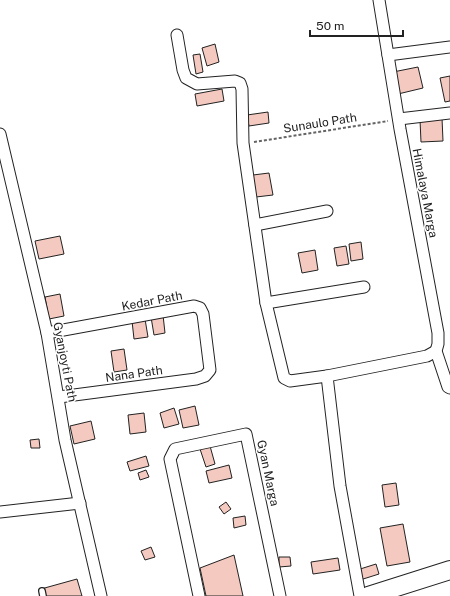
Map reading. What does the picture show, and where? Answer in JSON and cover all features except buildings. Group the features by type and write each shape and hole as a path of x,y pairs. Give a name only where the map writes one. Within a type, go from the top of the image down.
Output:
{"main road":[{"path":"368,596 450,570"}],"street":[{"name":"Himalaya Marga","path":"379,0 399,120 438,333 438,344 436,351 445,380 450,388"},
{"path":"177,35 183,70 186,78 197,84 235,81 240,83 242,89 243,143 266,303 284,378 290,381 327,376 427,356 436,351"},
{"path":"388,56 450,47"},
{"path":"399,120 450,113"},
{"name":"Gyanjoyti Path","path":"0,134 47,333 59,397 65,440 101,596"},
{"path":"255,225 327,211"},
{"path":"266,303 364,287"},
{"name":"Kedar Path","path":"47,333 194,306 200,308 203,314 210,370"},
{"name":"Nana Path","path":"59,397 196,379 205,376 210,370"},
{"path":"327,376 340,486 360,596"},
{"name":"Gyan Marga","path":"199,596 170,459 171,455 175,449 246,434 280,596"},
{"path":"0,512 80,503"}],"path":[{"name":"Sunaulo Path","path":"243,143 399,120"}]}
